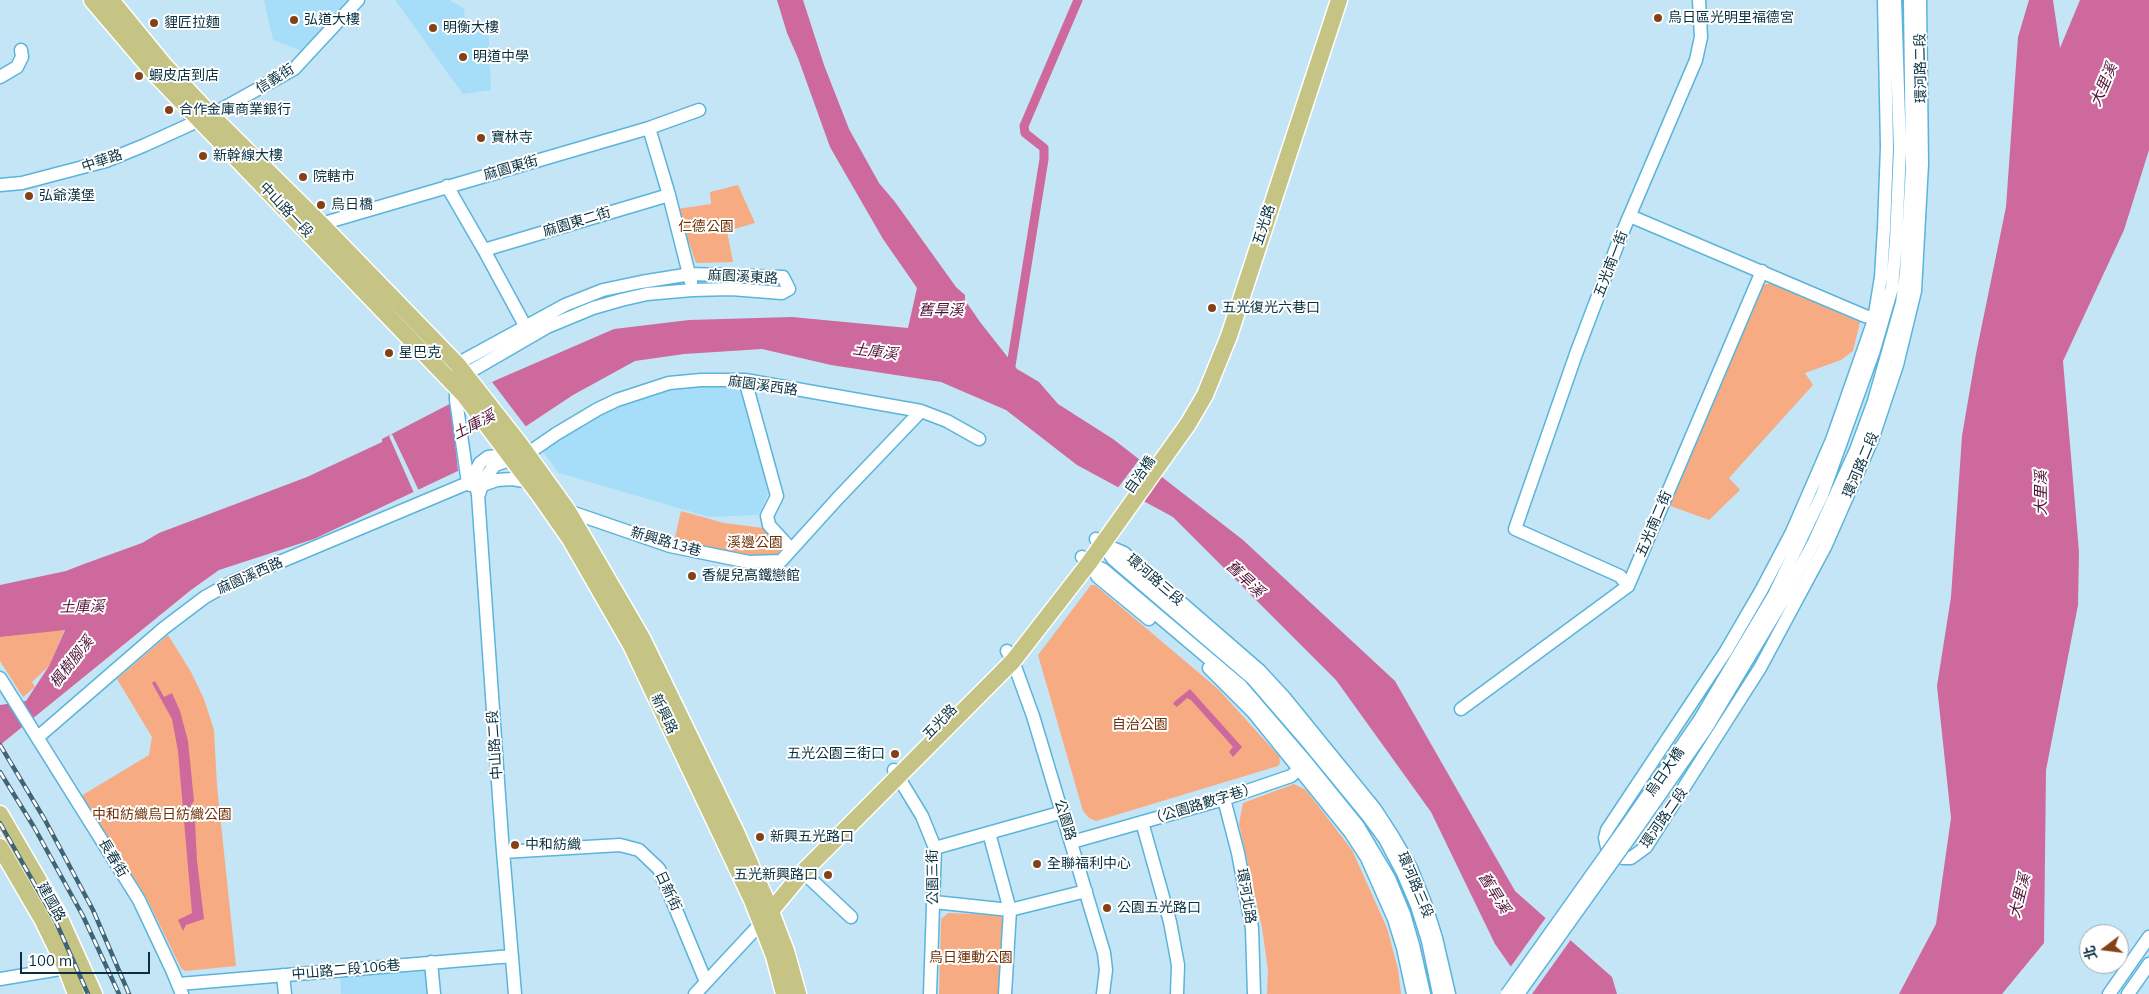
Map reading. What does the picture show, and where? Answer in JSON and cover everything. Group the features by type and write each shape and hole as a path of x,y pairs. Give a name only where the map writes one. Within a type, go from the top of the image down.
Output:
{"main road":[{"name":"中山路一段","path":"92,0 155,74 205,117 321,224 462,369 463,393"},
{"name":"中山路一段","path":"111,0 205,117 463,393"},
{"name":"五光路","path":"1170,440 1197,391 1209,363 1329,0"},
{"name":"五光路","path":"1170,440 1188,424 1205,396 1218,365 1339,0"},
{"path":"463,393 514,452"},
{"name":"自治橋","path":"1117,516 1170,440"},
{"name":"新興路","path":"514,452 530,482 570,539 631,645 730,850 766,910 784,994"},
{"name":"新興路","path":"514,452 568,511 642,638 786,951 798,994"},
{"name":"五光路","path":"766,910 1010,656 1117,516"},
{"name":"五光路","path":"766,910 896,773"},
{"name":"建國路","path":"0,814 57,912 94,994"},
{"name":"建國路","path":"0,847 42,918 76,994"}],"street":[{"name":"信義街","path":"205,117 294,69 358,0"},
{"name":"五光南一街","path":"1628,586 1620,576 1514,529 1576,354 1630,216 1696,60 1701,37 1699,0"},
{"name":"環河路二段","path":"1809,539 1822,496 1850,420 1879,319 1887,147 1884,0"},
{"name":"環河路二段","path":"1895,0 1900,148 1892,288 1835,433 1792,532 1726,651 1612,820 1605,838 1607,847 1614,855 1622,858 1631,858 1646,847 1744,693 1795,606 1825,547 1870,446 1897,365 1902,324 1912,168 1910,0"},
{"name":"環河路二段","path":"1809,539 1859,442 1915,291 1922,164 1920,0"},
{"path":"0,77 17,67 22,57 21,50"},
{"name":"麻園東街","path":"321,224 649,128 699,110"},
{"name":"中華路","path":"0,185 22,183 106,161 144,146 205,117"},
{"path":"649,128 691,274 692,290"},
{"path":"447,186 528,330"},
{"name":"麻園東二街","path":"484,250 669,195"},
{"path":"1630,216 1879,319 1902,324"},
{"name":"五光南二街","path":"1628,586 1762,271"},
{"name":"麻園溪東路","path":"462,369 528,330 565,305 603,290 691,274 783,277 789,289 782,293 731,289 648,294 621,300 528,330"},
{"name":"麻園溪西路","path":"514,452 556,434 617,400 669,383 701,380 746,380 921,411 947,421 979,439"},
{"path":"746,380 776,496 767,516 769,525 791,549"},
{"path":"463,393 476,488"},
{"name":"新興路13巷","path":"568,511 670,546 749,562 781,561 921,411"},
{"name":"中山路二段","path":"514,452 488,457 480,463 474,474 515,994"},
{"name":"麻園溪西路","path":"35,733 164,628 205,597 232,582 497,480 512,479 530,482"},
{"name":"烏日大橋","path":"1518,994 1674,767 1774,595 1809,539"},
{"name":"環河路三段","path":"1099,541 1124,553 1260,670 1321,751 1379,832 1403,873 1417,906 1428,941 1439,994"},
{"name":"環河路三段","path":"1085,560 1098,577 1209,669 1232,691 1358,826 1389,878 1413,945 1424,994"},
{"path":"1461,709 1628,586"},
{"name":"公園路","path":"1010,656 1063,812 1104,953 1106,970 1104,994"},
{"name":"長春街","path":"0,678 139,900 180,989"},
{"name":"環河路三段","path":"1321,751 1375,809 1410,868 1425,903 1436,938 1449,994"},
{"name":"（公園路數字巷）","path":"1072,842 1224,799 1284,778 1303,766 1321,751"},
{"name":"環河路三段","path":"1303,766 1366,858 1394,919 1403,948 1413,994"},
{"name":"烏日大橋","path":"1506,994 1674,767"},
{"name":"公園三街","path":"896,773 922,816 935,848 930,994"},
{"name":"環河北路","path":"1224,799 1238,853 1252,928 1254,994"},
{"path":"935,848 1063,812"},
{"path":"1142,822 1170,922 1178,964 1177,994"},
{"path":"989,833 1010,910 1005,994"},
{"name":"日新街","path":"503,852 620,845 639,850 659,869 706,982"},
{"path":"803,872 851,916"},
{"path":"934,902 1010,910 1086,891"},
{"name":"五光路","path":"695,994 766,910"},
{"path":"2109,994 2149,937"},
{"name":"中山路二段106巷","path":"180,989 283,975 512,956"},
{"path":"432,962 434,994"},
{"path":"2128,994 2149,964"},
{"path":"0,978 66,968"},
{"path":"283,975 285,994"}],"shaded area":[{"path":"264,0 348,0 302,51 273,40"},
{"name":"明道中學","path":"395,0 449,0 464,8 465,23 488,23 491,90 463,94"},
{"path":"717,384 743,391 768,493 759,515 709,517 559,473 541,449 603,413 665,391"},
{"path":"425,968 427,994 341,994 340,975"}],"green space":[{"name":"仁德公園","path":"738,185 755,223 727,231 733,262 696,263 677,209 711,204 710,192"},
{"path":"1770,283 1860,322 1853,351 1841,360 1805,373 1813,385 1729,478 1740,490 1709,520 1668,505 1763,285"},
{"name":"溪邊公園","path":"681,511 724,523 763,528 780,546 779,557 755,560 674,542"},
{"name":"自治公園","path":"1091,585 1095,585 1218,689 1279,756 1280,763 1278,766 1096,821 1089,818 1083,811 1038,655"},
{"path":"65,629 49,666 32,682 35,687 23,697 0,661 0,637"},
{"name":"中和紡織烏日紡織公園","path":"168,635 191,672 204,699 214,730 217,786 236,966 185,971 181,968 146,897 81,796 149,755 152,737 117,679"},
{"path":"1294,784 1306,790 1352,850 1387,928 1398,969 1401,994 1267,994 1268,970 1262,928 1239,824 1243,803"},
{"name":"烏日運動公園","path":"948,913 999,915 1003,918 1000,994 939,994 941,919"}],"water":[{"path":"777,0 803,0 824,65 849,129 879,183 895,202 956,287 965,295 965,300 980,322 1017,369 1039,382 1058,404 1113,439 1243,540 1395,681 1515,891 1612,977 1617,994 1530,994 1495,944 1431,812 1336,680 1173,517 1077,465 1006,410 941,382 831,365 762,349 684,354 635,361 573,395 460,470 314,539 219,570 191,590 0,745 0,705 26,701 49,666 65,630 0,637 0,585 66,571 142,543 159,533 307,477 382,442 382,439 494,381 614,329 689,320 792,317 908,328 917,288 883,239 830,147 787,33"},
{"name":"大里溪","path":"2029,0 2053,0 2060,48 2080,0 2149,0 2149,150 2124,230 2063,361 2079,552 2078,605 2046,770 2044,943 2002,994 1899,994 1936,924 1951,818 1937,686 1951,597 1962,436 1976,354 2006,207 2018,37"},
{"path":"155,681 164,697 172,693 180,711 188,741 194,801 191,805 192,816 195,822 197,861 204,919 186,925 183,931 178,920 192,913 178,751 172,719 152,683"},
{"path":"1190,689 1242,747 1233,757 1229,752 1233,747 1191,700 1187,698 1177,707 1173,704"}],"pier":[{"path":"492,382 527,428 494,451 458,471 451,402"},
{"path":"392,434 419,491 414,493 389,436"},
{"path":"1141,457 1161,473 1140,502 1117,489"},
{"path":"1547,916 1572,938 1532,994 1527,994 1509,969"}],"waterway":[{"path":"1010,372 1044,159 1044,148 1025,133 1024,126 1078,0"}],"railway":[{"path":"0,745 45,820 93,910 129,994"},
{"path":"0,772 34,827 83,916 119,994"},
{"path":"0,823 56,922 88,994"}],"place":[{"name":"烏日區光明里福德宮","path":"1658,18"},
{"name":"弘道大樓","path":"294,20"},
{"name":"貍匠拉麵","path":"154,23"},
{"name":"明衡大樓","path":"433,28"},
{"name":"明道中學","path":"463,57"},
{"name":"蝦皮店到店","path":"139,76"},
{"name":"合作金庫商業銀行","path":"169,110"},
{"name":"寶林寺","path":"481,138"},
{"name":"新幹線大樓","path":"203,156"},
{"name":"院轄市","path":"303,177"},
{"name":"弘爺漢堡","path":"29,196"},
{"name":"烏日橋","path":"321,205"},
{"name":"五光復光六巷口","path":"1212,308"},
{"name":"星巴克","path":"389,353"},
{"name":"香緹兒高鐵戀館","path":"692,576"},
{"name":"五光公園三街口","path":"895,754"},
{"name":"新興五光路口","path":"760,837"},
{"name":"中和紡織","path":"515,845"},
{"name":"全聯福利中心","path":"1037,864"},
{"name":"五光新興路口","path":"828,875"},
{"name":"公園五光路口","path":"1107,908"}],"water label":[{"name":"舊旱溪","path":"941,310"},
{"name":"土庫溪","path":"875,352"},
{"name":"土庫溪","path":"474,425"},
{"name":"舊旱溪","path":"1245,579"},
{"name":"土庫溪","path":"82,607"},
{"name":"楓樹腳溪","path":"72,662"},
{"name":"舊旱溪","path":"1494,893"}]}
